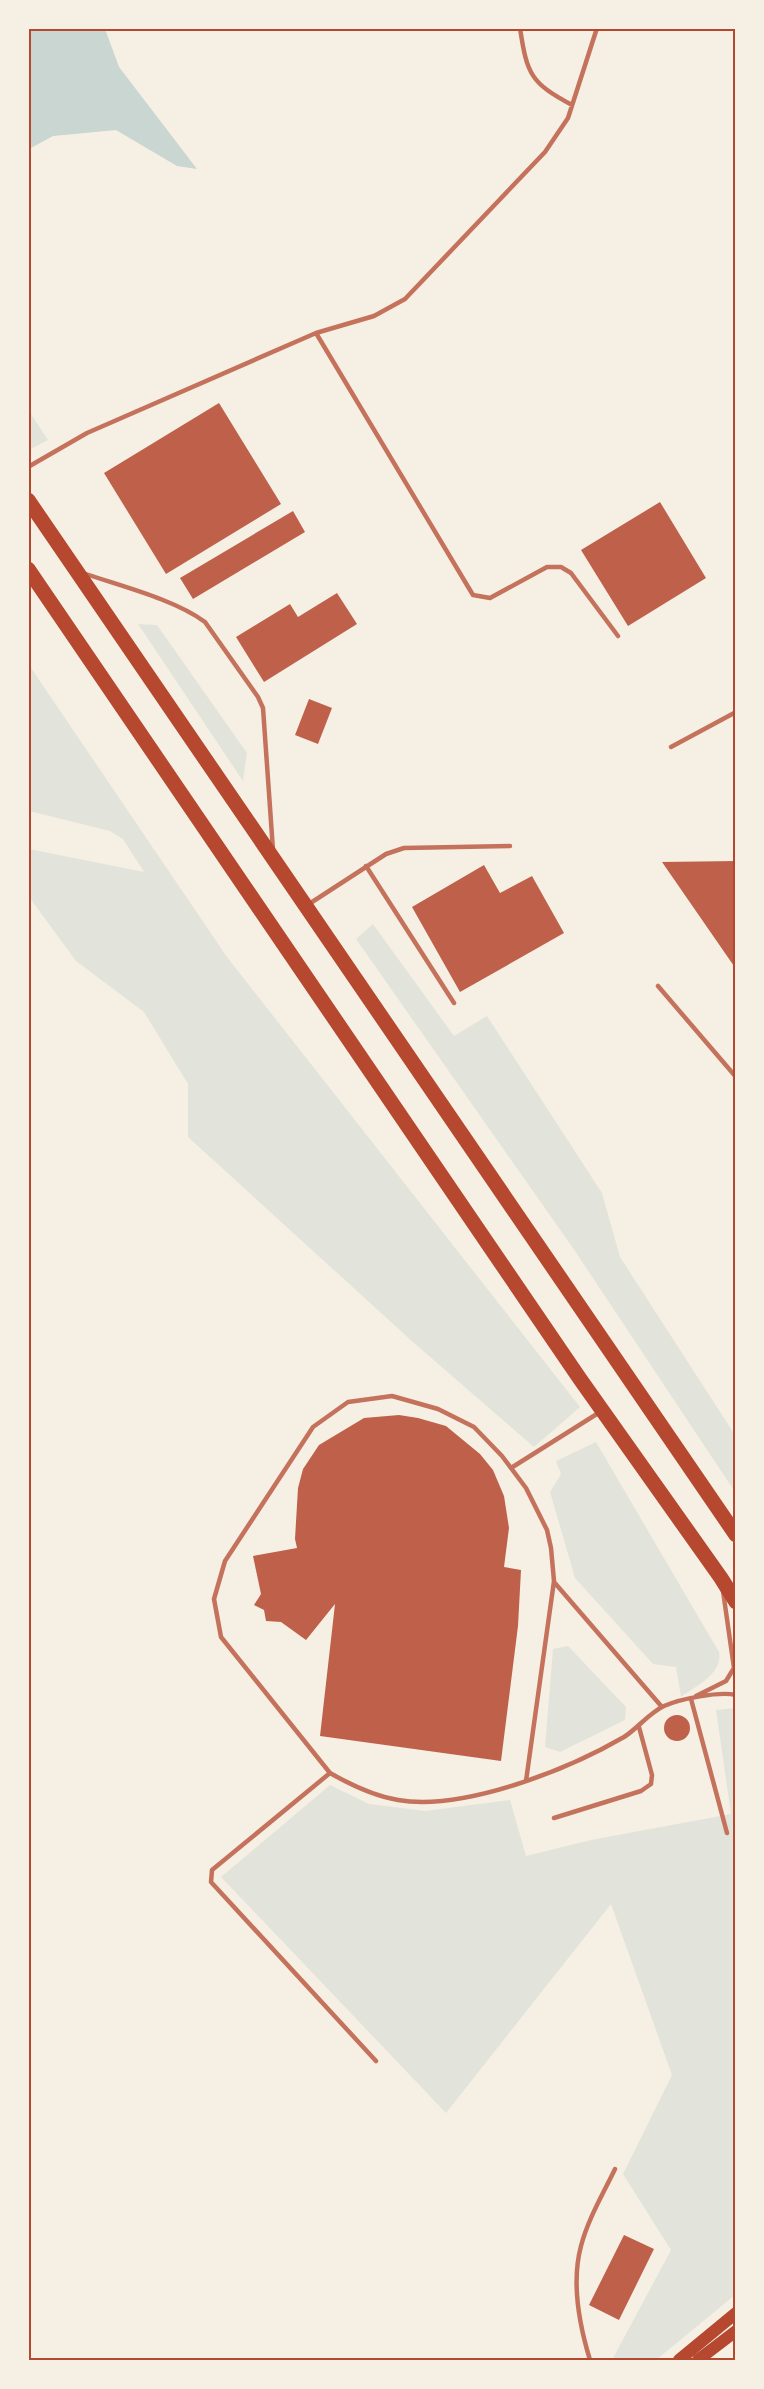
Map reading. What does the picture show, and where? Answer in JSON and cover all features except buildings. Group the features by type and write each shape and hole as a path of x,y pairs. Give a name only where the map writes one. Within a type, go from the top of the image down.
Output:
{"highway":[{"path":"28,500 735,1535"},
{"path":"28,569 602,1412 721,1578 735,1602"},
{"path":"721,1578 735,1615"}],"main road":[{"path":"679,2361 735,2313"},
{"path":"698,2361 735,2331"}],"lane":[{"path":"520,28 524,56 536,82 546,92 572,105"},
{"path":"28,467 87,434 316,333 375,316 405,299 545,152 568,118 597,28"},
{"path":"316,333 473,595 490,598 547,567 561,567 571,573 618,636"},
{"path":"77,571 179,607 195,615 205,622 258,697 263,708 274,859"},
{"path":"671,747 735,712"},
{"path":"306,906 386,854 404,848 510,846"},
{"path":"366,866 454,1003"},
{"path":"658,986 735,1077"},
{"path":"526,1781 554,1581 547,1530 526,1488 474,1427 438,1409 392,1396 348,1402 313,1427 225,1561 214,1599 221,1637 330,1773 349,1784 398,1800 422,1802 474,1795 526,1781 596,1751 639,1726 662,1707 691,1699 735,1695"},
{"path":"511,1468 602,1412"},
{"path":"691,1699 726,1681 734,1668 721,1578"},
{"path":"554,1581 662,1707"},
{"path":"691,1699 728,1833"},
{"path":"554,1818 641,1791 651,1784 652,1775 639,1726"},
{"path":"330,1773 212,1870 211,1882 376,2061"},
{"path":"590,2361 578,2311 577,2267 581,2245 615,2169"}],"shaded area":[{"path":"29,28 105,29 119,67 197,169 177,166 116,130 53,136 29,149"},
{"path":"29,411 48,440 28,450"},
{"path":"138,624 157,625 247,753 243,781"},
{"path":"29,665 227,957 580,1407 534,1447 414,1343 188,1137 188,1084 144,1012 76,961 29,897 29,849 144,872 123,839 110,831 29,811"},
{"path":"373,924 454,1036 487,1016 602,1193 620,1257 735,1435 735,1492 575,1251 356,939"},
{"path":"596,1442 719,1652 717,1667 713,1673 681,1697 676,1667 653,1664 575,1578 550,1492 561,1474 556,1461"},
{"path":"568,1646 626,1707 625,1720 560,1752 545,1747 553,1649"},
{"path":"735,1708 735,2295 656,2360 612,2360 671,2250 623,2174 672,2075 611,1904 446,2113 221,1877 330,1785 369,1804 425,1811 510,1800 526,1856 591,1840 731,1814 716,1710"}]}
